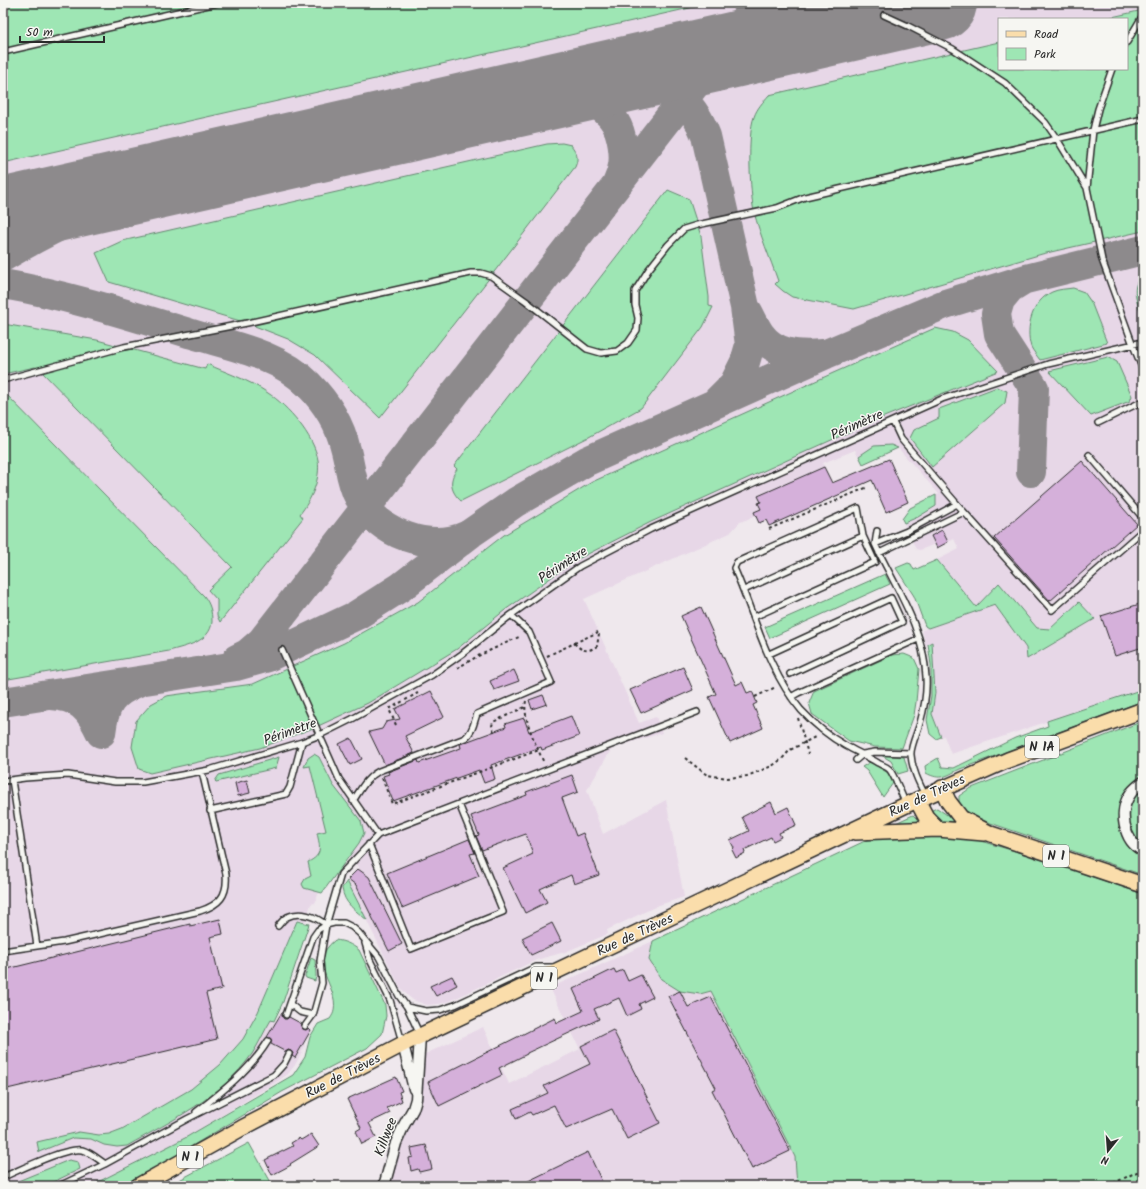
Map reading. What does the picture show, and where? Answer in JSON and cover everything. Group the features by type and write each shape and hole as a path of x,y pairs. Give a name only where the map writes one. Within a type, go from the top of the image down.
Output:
{"main road":[{"name":"Rue de Trèves","path":"138,1186 242,1128 403,1044 916,800 1008,760 1143,710"},
{"name":"N 1","path":"942,788 948,801 961,818 991,834 1143,885"},
{"path":"916,800 926,817 938,829"},
{"name":"N 1","path":"848,833 938,829 991,834"}],"street":[{"path":"1143,782 1131,793 1124,807 1124,823 1129,838 1143,851"},
{"path":"1121,878 1143,880"},
{"name":"Killwee","path":"384,1186 396,1143 413,1109 416,1099 420,1036"},
{"path":"403,1044 416,1099"}],"lane":[{"path":"3,52 217,3"},
{"path":"884,15 953,49 1005,83 1045,122 1087,188"},
{"path":"1128,40 1143,15"},
{"path":"1112,70 1098,109 1093,130 1087,188 1102,260 1143,370"},
{"path":"3,380 124,348 247,323 471,273 481,273 491,276 526,301 587,349 601,354 617,352 628,343 636,330 638,318 635,305 635,291 659,257 684,229 747,213 777,208 805,197 1143,119"},
{"name":"Périmètre","path":"3,781 68,775 115,782 142,782 202,772 302,742 320,735 432,675 462,654 511,615 580,566 651,529 942,399 1048,364 1143,342"},
{"path":"1098,424 1143,401"},
{"path":"893,422 901,439 1052,610 1143,530"},
{"path":"1089,455 1143,518"},
{"path":"875,544 907,531 957,504"},
{"path":"754,616 875,562 863,536 858,508 737,562 734,568 782,684 791,697 803,711 826,732 844,745 889,769 916,800"},
{"path":"879,552 964,512"},
{"path":"877,531 875,544 913,619 924,655 926,678 925,695 921,721 911,753 917,779 916,800"},
{"path":"744,590 863,536"},
{"path":"769,654 891,598 902,622 790,674"},
{"path":"353,801 365,782 372,775 465,738 469,735 478,714 551,682 529,632 511,615"},
{"path":"791,697 918,639"},
{"path":"282,650 339,778 353,801 378,835"},
{"path":"305,1026 313,1015 322,983 320,961 326,925 341,874 378,835 697,712"},
{"path":"210,811 286,794 290,787 302,742"},
{"path":"856,760 863,754 875,752 911,753"},
{"path":"3,951 64,942 134,927 200,911 212,907 217,903 225,891 227,883 202,772"},
{"path":"12,780 37,946"},
{"path":"369,844 411,948 503,912 459,804"},
{"path":"278,926 284,919 295,915 309,916 326,925"},
{"path":"286,1015 312,937 318,930 326,925 344,923 359,933 379,957 399,996 407,1007 420,1036"},
{"path":"364,940 370,960 390,1000 403,1044"},
{"path":"407,1007 426,1011 440,1010 455,1005 536,967 568,966"},
{"path":"290,1004 300,1012 313,1015"},
{"path":"187,1119 217,1096 248,1067 268,1042"},
{"path":"59,1186 105,1164 187,1119 274,1075 284,1064 289,1054"},
{"path":"3,1177 67,1151 81,1150 93,1155 105,1164"}],"path":[{"path":"769,529 868,487"},
{"path":"454,670 478,656 529,632"},
{"path":"541,659 574,643 599,633 597,646 592,650 581,650 574,643"},
{"path":"755,697 782,684"},
{"path":"396,725 389,710 420,692"},
{"path":"494,732 492,726 493,722 525,707"},
{"path":"526,713 546,770"},
{"path":"799,724 808,754"},
{"path":"685,758 707,775 727,778 747,776 772,766 782,759 790,750 826,732"},
{"path":"381,775 392,804 539,750"},
{"path":"1108,1186 1143,1169"}],"shaded area":[{"path":"3,3 1143,3 1143,689 951,754 944,736 941,737 932,714 935,693 931,642 926,646 922,630 926,629 925,626 928,628 995,605 1026,648 1028,659 1095,619 1079,602 1050,629 1037,628 999,584 976,607 937,560 959,549 954,539 937,548 935,544 920,550 916,549 902,519 910,508 939,494 898,448 863,464 855,450 823,463 828,475 818,479 828,500 769,526 766,520 759,523 756,516 740,522 730,533 584,599 639,723 656,717 662,733 612,748 587,790 603,834 666,800 684,897 659,905 607,930 608,934 565,952 536,960 450,1001 427,1005 413,1000 400,987 347,881 359,867 345,855 319,889 315,903 311,904 305,923 297,921 258,1012 276,1022 282,1012 311,1030 303,1044 305,1046 295,1065 288,1074 278,1081 185,1138 98,1186 3,1186"},
{"path":"653,941 649,960 700,994 711,991 795,1157 797,1186 384,1186 413,1109 419,1057 483,1027 509,1084 580,1049 550,988"}],"green space":[{"path":"3,3 712,3 3,163"},
{"path":"1143,10 1143,231 1042,254 854,309 792,297 775,284 778,281 754,212 751,191 750,164 750,137 754,117 758,108 769,95 998,42 998,70 1128,70 1128,18 1107,18"},
{"path":"562,143 571,145 575,151 577,158 575,167 380,418 315,355 288,339 247,323 109,282 96,253 122,241 547,144"},
{"path":"668,190 689,199 701,236 709,306 713,307 703,327 641,408 589,437 461,501 455,494 452,486 452,478 457,469 454,466"},
{"path":"1143,275 1143,317 1138,306 1135,290 1136,284"},
{"path":"1073,288 1084,292 1091,302 1107,343 1040,360 1031,347 1029,340 1030,324 1035,308 1045,296 1052,292"},
{"path":"3,324 97,340 205,369 207,364 246,380 261,388 284,406 299,422 316,451 319,467 317,482 308,502 300,514 303,518 220,622 217,616 217,600 208,590 232,567 40,370 35,367 3,374"},
{"path":"935,328 953,332 968,340 998,371 869,423 651,522 576,560 505,610 457,649 368,703 316,727 260,748 150,773 139,769 132,747 136,721 151,704 166,696 253,684 344,643 418,602 504,535 592,482"},
{"path":"1108,357 1117,362 1132,396 1130,401 1091,416 1049,371"},
{"path":"997,387 1007,391 1005,403 932,467 910,438 914,430 939,418 939,409"},
{"path":"3,391 204,596 208,602 212,614 212,622 210,629 202,639 190,645 169,651 3,680"},
{"path":"891,445 898,448 863,464 859,456 874,446"},
{"path":"936,495 936,506 918,517 904,523 902,519 910,508"},
{"path":"937,560 976,607 999,583 1037,628 1050,629 1079,602 1095,619 1027,659 1026,648 995,605 928,628 925,626 914,596 896,568 908,563 911,564 914,570"},
{"path":"885,574 890,584 770,638 765,627"},
{"path":"932,642 935,693 932,714 941,737 936,739 930,734 927,720 931,696 931,665 928,644"},
{"path":"904,654 914,658 919,669 914,715 902,748 875,747 849,741 812,714 809,703 814,691 892,655"},
{"path":"1143,689 1143,701 960,769 943,777 936,777 926,773 925,766 938,758 942,767 954,768 1015,738 1048,726 1047,721"},
{"path":"1143,721 1143,875 967,815 959,803 959,796 969,789"},
{"path":"314,754 319,757 333,785 361,821 364,833 359,843 322,893 304,888 302,884 305,879 311,876 308,862 316,856 319,850 317,833 326,831 310,766 304,767 308,758"},
{"path":"881,755 904,757 908,771 898,774 891,761"},
{"path":"279,757 276,768 215,781 219,775"},
{"path":"870,762 888,773 893,783 883,797 867,771 862,767"},
{"path":"937,808 963,826 942,823 936,820 932,810"},
{"path":"913,815 921,823 889,826"},
{"path":"917,834 970,838 1032,856 1143,894 1143,1186 797,1186 795,1157 711,991 700,994 680,991 661,979 649,960 653,941 867,840"},
{"path":"347,881 367,920 354,910 345,898 342,888"},
{"path":"297,921 309,924 283,1002 274,1021 271,1020 252,1054 240,1070 226,1083 195,1107 127,1146 117,1147 104,1145 91,1139 73,1138 39,1152 37,1142 79,1132 99,1135 109,1134 122,1129 191,1089 220,1065 243,1039 258,1012"},
{"path":"335,940 348,943 359,950 385,1005 386,1016 382,1034 367,1048 282,1092 167,1161 121,1186 90,1186 185,1138 293,1075 305,1057 310,1037 318,1024 330,1019 334,1012 334,1001 325,975 323,958 327,949"},
{"path":"311,958 315,960 315,981 306,978 305,976"},
{"path":"249,1143 273,1186 168,1186"},
{"path":"69,1160 78,1162 80,1169 45,1186 6,1186"}],"building":[{"path":"889,459 908,502 886,512 872,480 769,526 766,520 759,523 754,512 761,509 758,503 761,502 758,496 824,467 832,483"},
{"path":"1082,461 1137,524 1050,601 994,538"},
{"path":"942,530 948,542 937,548 931,536"},
{"path":"1143,603 1143,647 1115,656 1101,616"},
{"path":"701,607 736,685 742,682 747,693 752,691 757,703 753,705 763,728 730,743 709,697 716,694 681,616"},
{"path":"683,667 693,690 641,713 630,690"},
{"path":"514,670 519,681 494,690 490,681"},
{"path":"431,691 444,717 405,736 414,753 385,765 369,732 382,729 386,722 400,719 395,709"},
{"path":"543,695 547,704 532,709 529,700"},
{"path":"571,716 579,736 542,750 541,747 491,765 495,779 484,783 479,770 393,801 383,776 389,774 388,772 418,760 419,763 461,748 460,744 506,727 505,724 524,718 529,732"},
{"path":"351,738 362,759 350,765 339,744"},
{"path":"572,775 578,792 562,798 576,836 583,833 599,875 574,884 571,875 540,889 547,902 525,913 503,868 533,854 526,834 482,850 476,836 479,835 471,816 527,795 526,792"},
{"path":"247,780 250,793 238,796 235,783"},
{"path":"771,802 776,813 788,807 796,825 779,833 781,837 773,841 771,837 744,850 745,853 736,858 732,850 734,848 730,840 749,831 742,817"},
{"path":"469,839 475,853 470,854 479,876 402,908 387,873"},
{"path":"358,869 369,877 402,944 389,951 356,885 348,879"},
{"path":"220,919 223,934 210,937 222,989 206,993 217,1039 3,1090 3,970 190,924 190,926"},
{"path":"552,923 561,941 531,955 522,938"},
{"path":"614,969 616,973 623,970 628,981 641,975 653,997 639,1004 641,1009 627,1016 619,998 594,1009 599,1019 499,1068 502,1075 439,1106 428,1082 555,1018 557,1023 583,1011 573,989"},
{"path":"452,976 457,985 436,996 430,986"},
{"path":"680,991 688,1007 711,997 790,1151 752,1169 712,1090 716,1088 668,996"},
{"path":"282,1012 284,1019 289,1017 302,1024 301,1027 303,1029 306,1030 309,1028 311,1030 295,1058 292,1056 293,1053 291,1051 288,1050 286,1052 271,1044 271,1039 267,1037"},
{"path":"613,1030 660,1123 627,1139 612,1109 566,1129 554,1105 532,1115 530,1112 516,1119 512,1109 548,1093 544,1086 590,1064 581,1046"},
{"path":"396,1077 402,1091 399,1092 402,1101 387,1108 390,1113 369,1123 376,1137 362,1144 356,1131 361,1128 347,1099"},
{"path":"311,1134 319,1146 290,1164 291,1165 272,1175 265,1160 293,1146 291,1143 299,1138 301,1140"},
{"path":"426,1145 432,1169 419,1172 418,1169 411,1171 409,1158 413,1157 411,1148"},
{"path":"588,1152 604,1186 518,1186"}],"taxiway":[{"path":"712,61 758,3"},
{"path":"747,53 764,45 798,35"},
{"path":"237,659 247,654 262,641 704,73 717,62 732,54 764,45"},
{"path":"601,80 626,78 643,79 667,87 677,94 694,113 706,136 745,307 750,345 745,362 734,384 718,400"},
{"path":"549,92 567,93 585,97 602,108 612,118 620,132 623,145 624,159 617,184"},
{"path":"3,257 59,226 118,200 167,182 228,164"},
{"path":"3,702 236,666 268,657 357,615 401,587 471,533 516,502 587,461 826,354 945,304 1026,279 1143,250"},
{"path":"1023,280 1010,288 1000,300 996,314 999,334 1034,388 1031,472"},
{"path":"3,284 51,294 122,313 238,347 283,365 308,384 332,414 343,440 356,492 368,510 379,521 406,537 422,541 438,542 453,540 468,535"},
{"path":"748,312 760,334 766,341 780,350 788,353 804,355 822,354"},
{"path":"51,695 69,698 82,705 88,711 101,733 104,715 110,701 121,691 138,682"}],"runway":[{"path":"3,216 939,3"}]}
